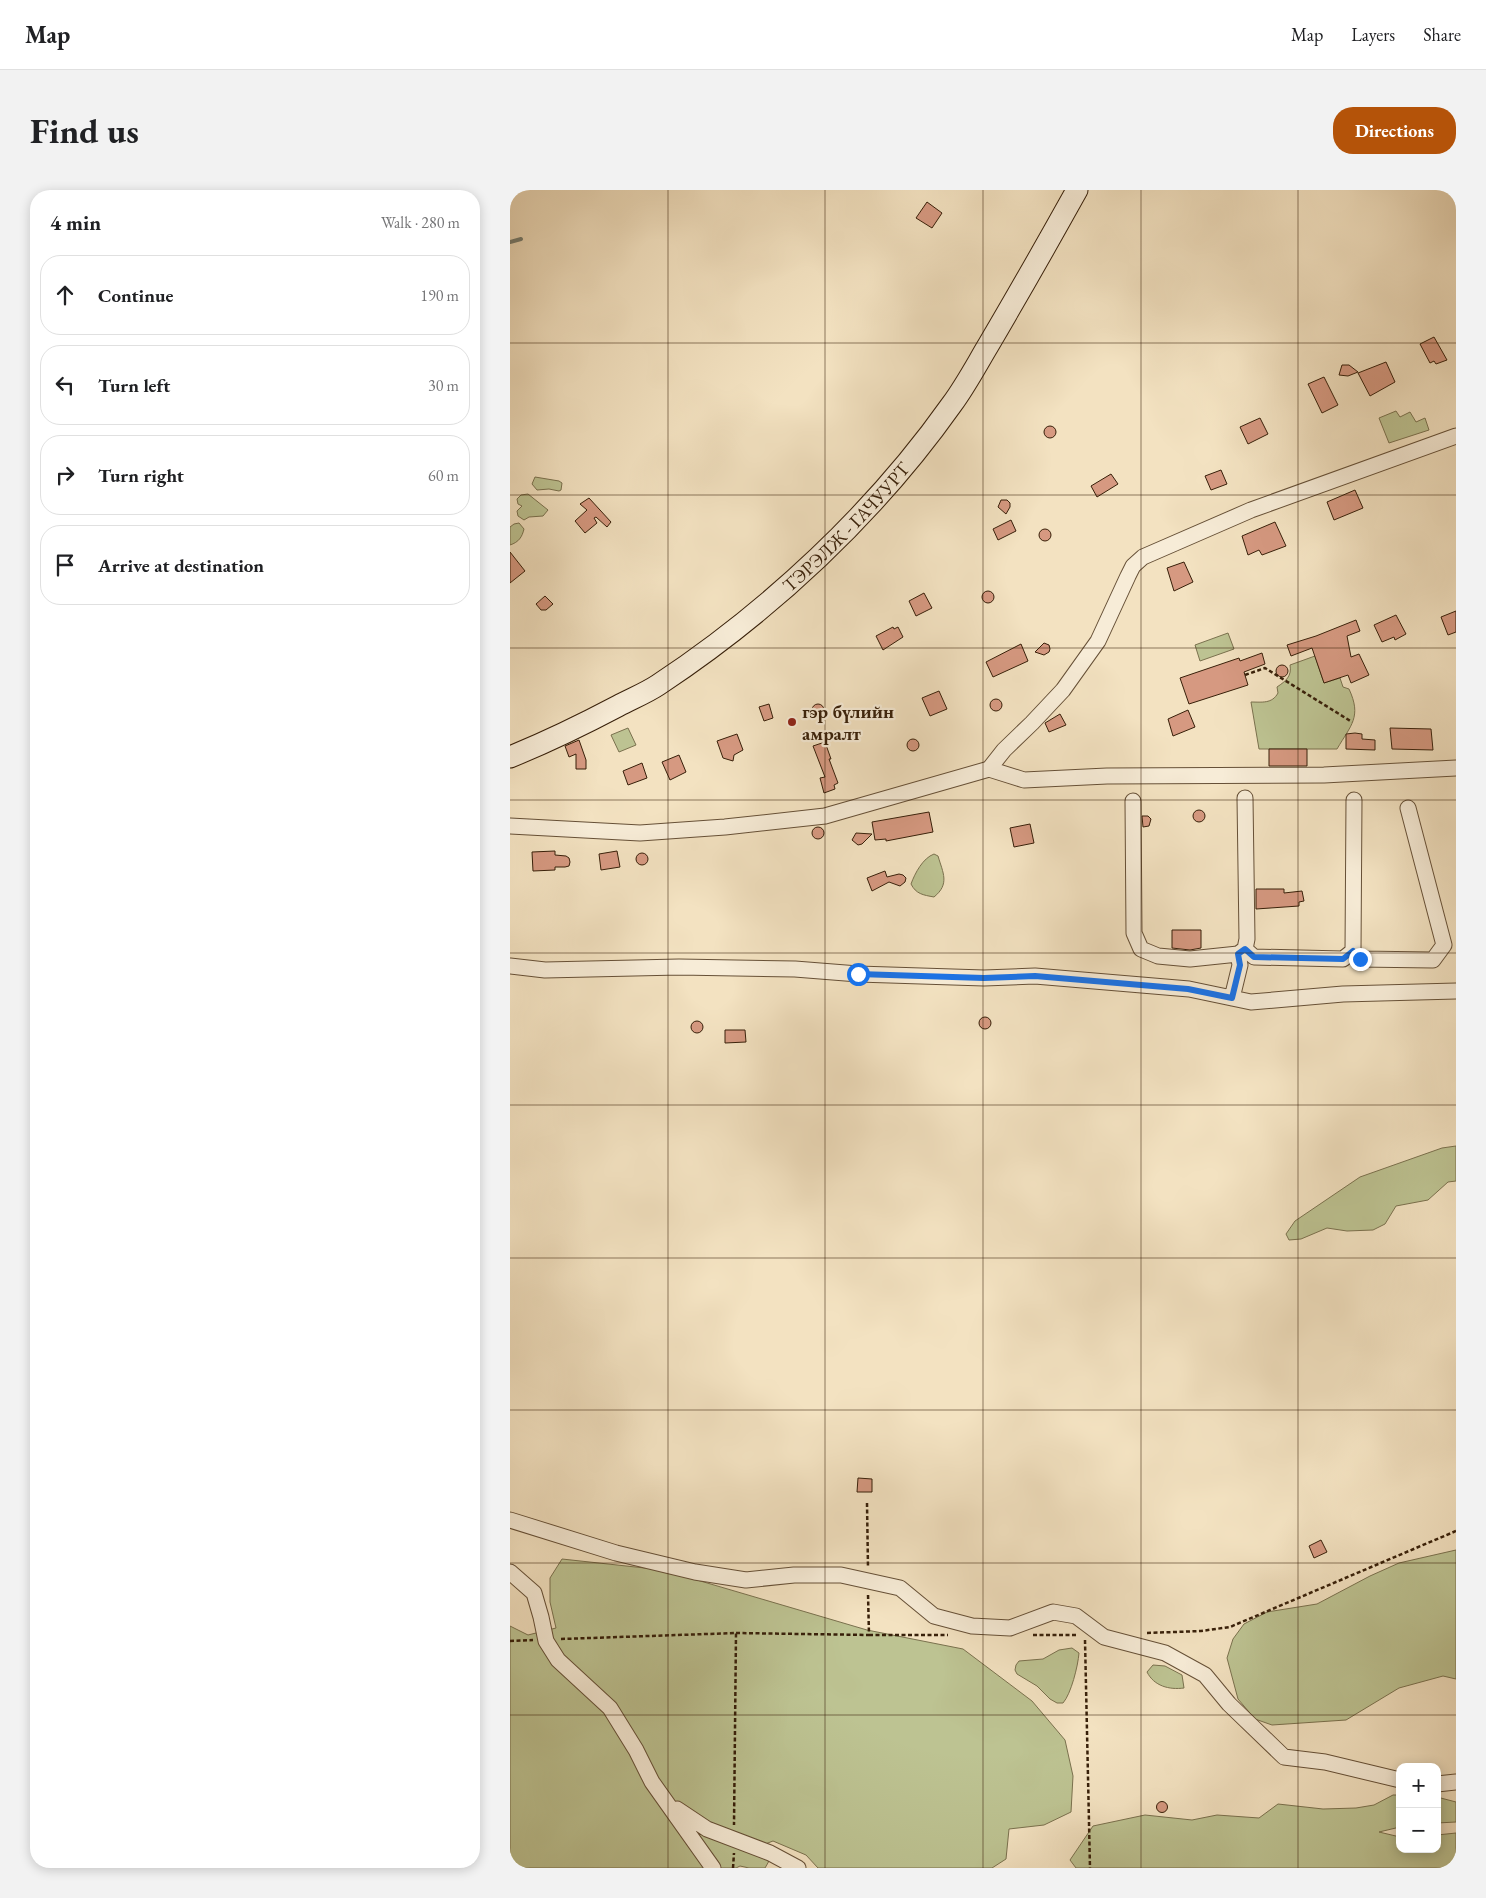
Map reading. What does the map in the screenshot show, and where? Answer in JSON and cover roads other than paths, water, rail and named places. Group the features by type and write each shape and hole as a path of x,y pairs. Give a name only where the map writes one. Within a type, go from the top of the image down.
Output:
{"main road":[{"name":"ТЭРЭЛЖ - ГАЧУУРТ","path":"510,757 564,734 657,686 724,636 785,586 880,496 916,453 954,402 1024,285 1077,190"}],"street":[{"path":"510,826 640,832 825,816 989,768 1004,750 1063,690 1098,641 1133,566 1143,557 1251,510 1456,436"},
{"path":"989,768 1024,780 1107,776 1324,775 1456,768"},
{"path":"1232,998 1242,952 1247,940 1245,798"},
{"path":"1354,800 1353,951 1360,959 1433,960 1444,945 1408,808"},
{"path":"1133,802 1134,933 1141,950 1158,956 1190,959 1242,952 1254,957 1343,959 1353,951"},
{"path":"510,966 545,970 679,967 795,969 858,974 984,978 1035,976 1188,989 1251,1002 1343,994 1456,991"},
{"path":"510,1520 616,1553 695,1572 746,1580 794,1575 842,1575 900,1588 934,1616 972,1626 1010,1628 1054,1612 1076,1616 1104,1637 1165,1653 1205,1675 1229,1704 1284,1757 1325,1762 1396,1779"},
{"path":"510,1572 534,1593 546,1641 558,1660 610,1708 636,1750 652,1782 713,1868"},
{"path":"1441,1784 1456,1782"},
{"path":"669,1804 707,1829 770,1853 798,1868"}],"waterway":[{"path":"510,242 521,239"}],"place":[{"name":"гэр бүлийн амралт","path":"792,722"}]}
